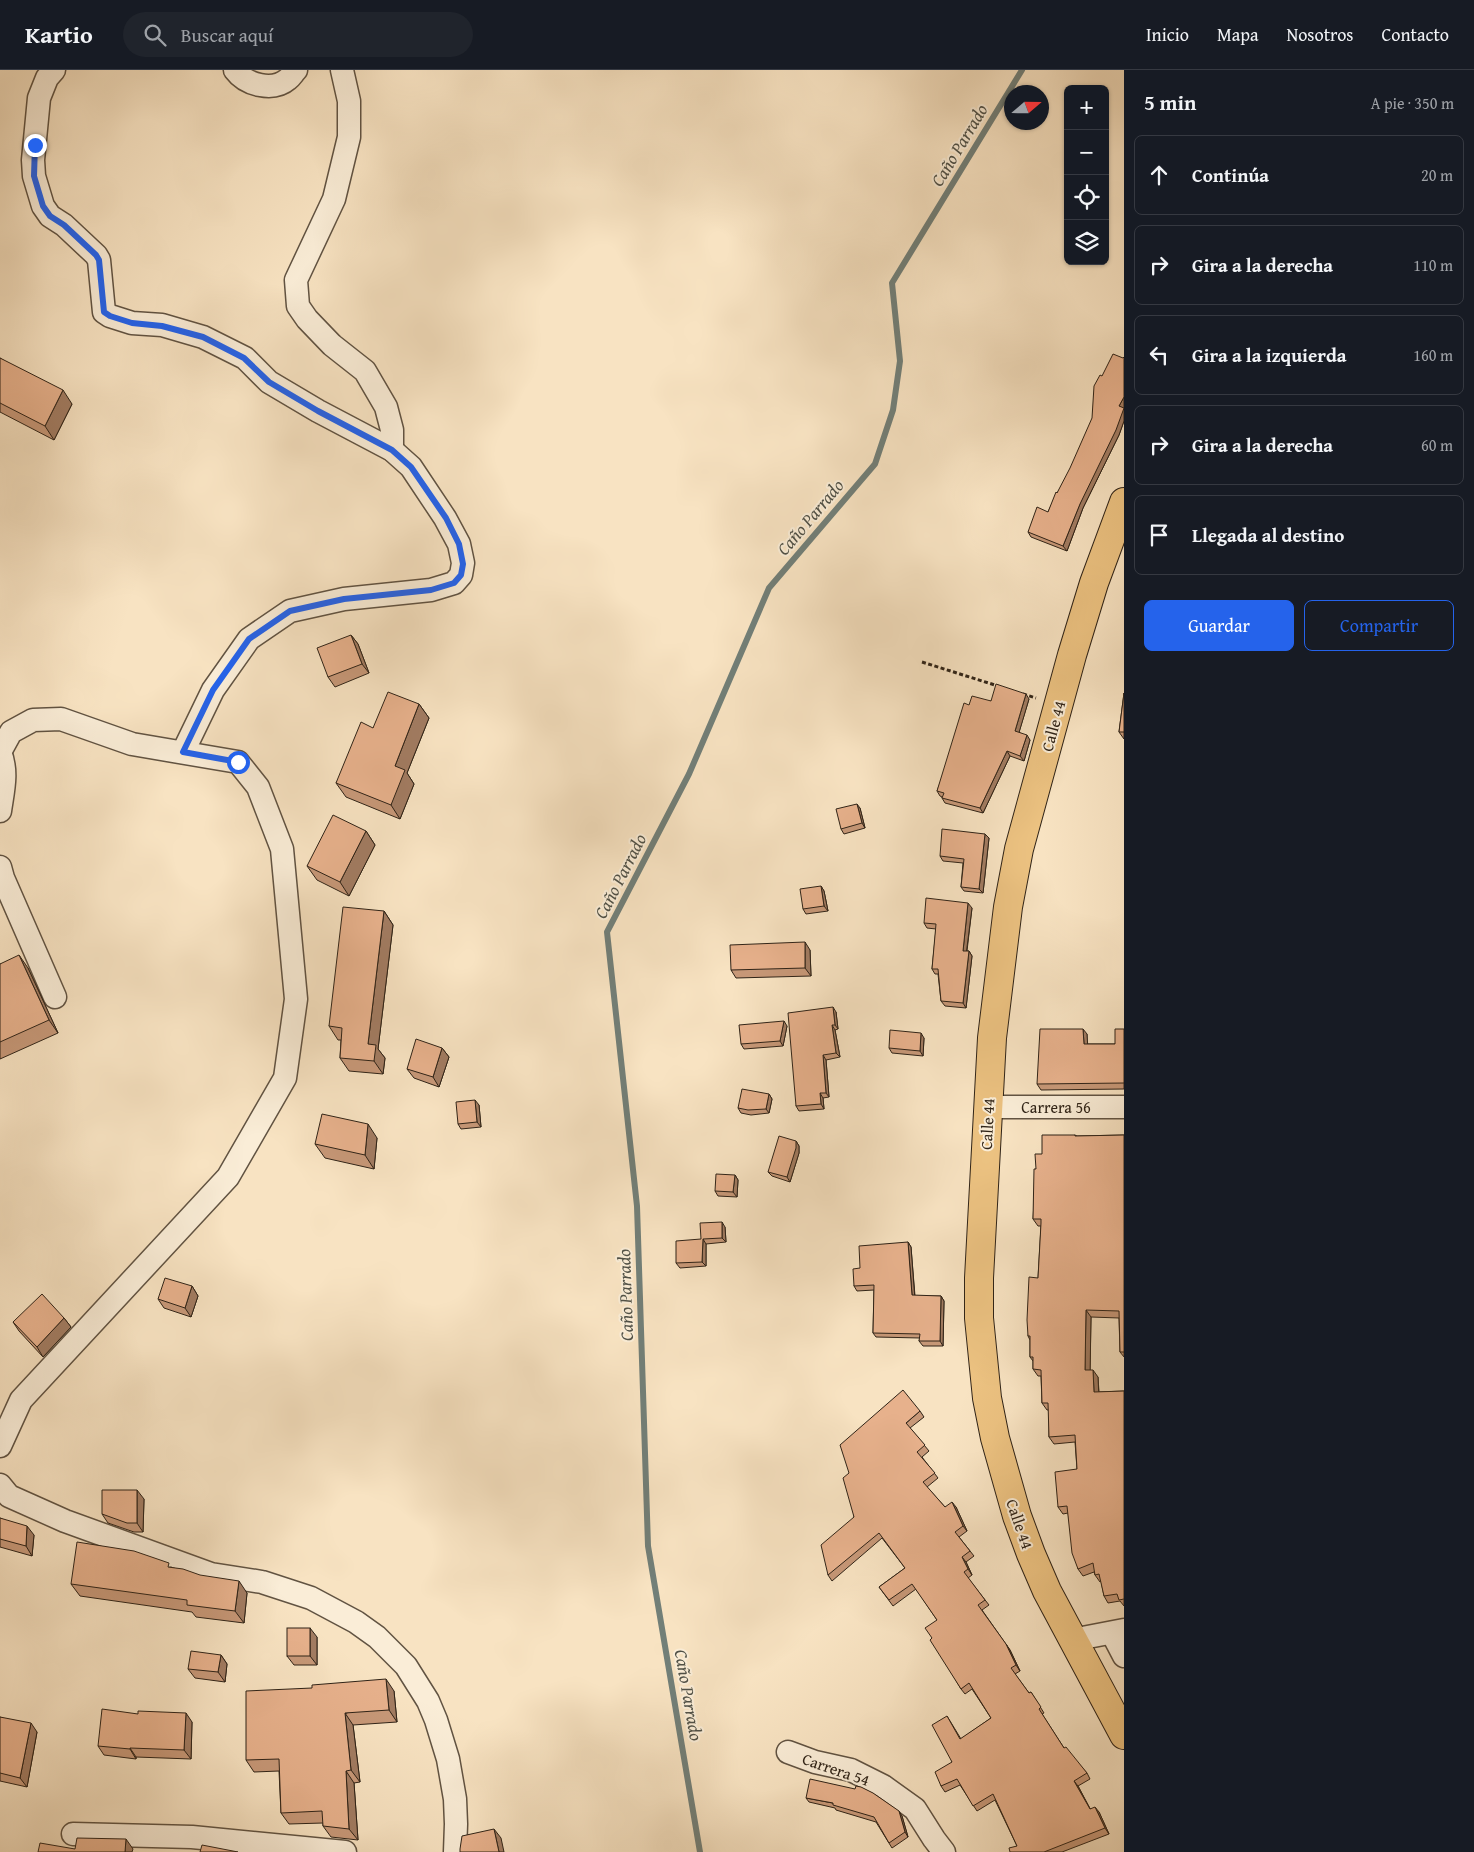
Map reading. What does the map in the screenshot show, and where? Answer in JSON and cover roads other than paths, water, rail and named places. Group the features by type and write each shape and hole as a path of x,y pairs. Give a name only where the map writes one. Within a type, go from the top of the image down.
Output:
{"main road":[{"name":"Calle 44","path":"1124,502 1094,583 1058,705 1019,848 1008,907 992,1038 979,1294 982,1358 987,1398 995,1438 1017,1516 1031,1554 1072,1640 1124,1735"}],"street":[{"path":"54,70 47,78 39,98 33,160 34,176 43,206 50,216 64,225 99,260 104,312 110,316 132,323 162,326 203,337 244,358 269,382 318,411 392,450 411,467 446,518 459,544 463,564 461,575 454,583 431,590 344,599 290,611 249,639 213,690 183,752"},
{"path":"235,70 252,83 269,86 287,80 296,70"},
{"path":"342,70 349,101 348,137 334,199 296,280 296,294 298,306 307,319 332,345 364,370 386,407 392,430 392,450"},
{"path":"0,811 6,774 0,752 11,732 33,720 61,719 132,744 238,762 258,788 282,849 296,999 285,1078 228,1177 21,1400 0,1446"},
{"path":"0,867 3,878 55,997"},
{"name":"Carrera 56","path":"987,1107 1124,1107"},
{"path":"0,1485 10,1496 74,1525 211,1574 262,1582 311,1598 356,1622 377,1637 406,1666 428,1701 436,1720 452,1779 456,1824 455,1852"},
{"path":"1072,1640 1118,1632 1124,1656"},
{"name":"Carrera 54","path":"788,1752 814,1762 851,1770 883,1786 915,1809 944,1852"},
{"path":"73,1834 192,1836 345,1852"}],"waterway":[{"name":"Caño Parrado","path":"700,1852 648,1546 637,1206 607,932 689,774 769,588 875,464 893,410 900,361 892,283 1022,70"}]}
